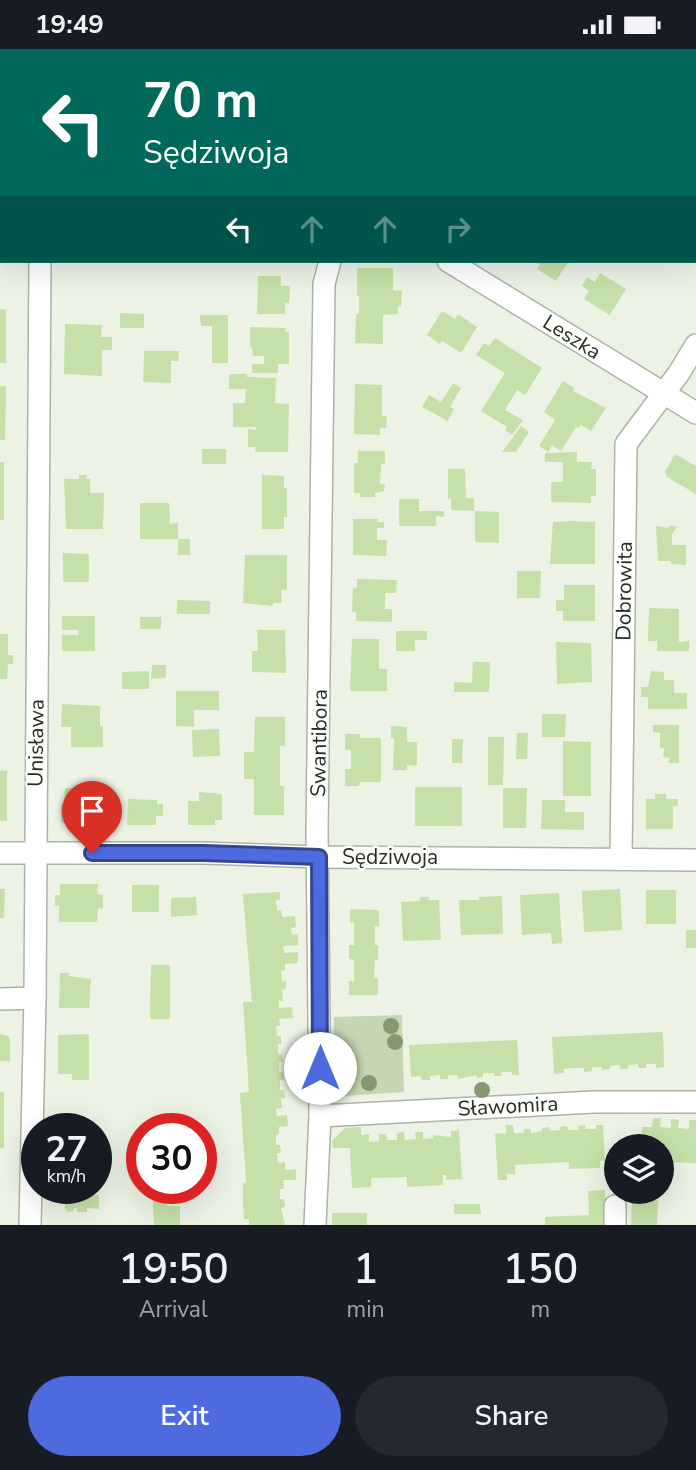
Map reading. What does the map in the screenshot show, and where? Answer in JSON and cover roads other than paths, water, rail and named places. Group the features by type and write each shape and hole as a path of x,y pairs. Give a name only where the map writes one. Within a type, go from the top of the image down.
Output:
{"street":[{"name":"Unisława","path":"30,1225 35,998 40,263"},
{"name":"Swantibora","path":"315,1225 320,1116 317,830 324,284 329,263"},
{"name":"Leszka","path":"451,263 696,413"},
{"name":"Dobrowita","path":"621,859 626,444 664,394 696,345"},
{"name":"Sędziwoja","path":"0,853 696,860"},
{"path":"0,999 35,998"},
{"name":"Sławomira","path":"320,1116 594,1102 696,1102"}]}
